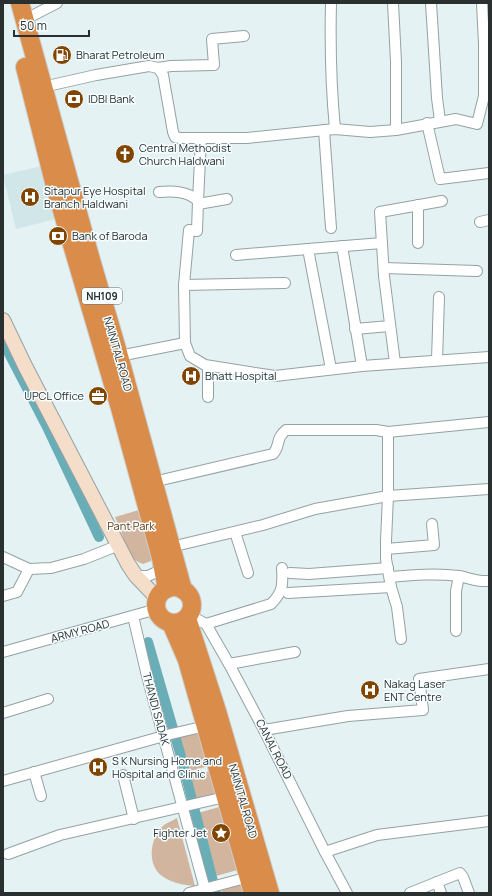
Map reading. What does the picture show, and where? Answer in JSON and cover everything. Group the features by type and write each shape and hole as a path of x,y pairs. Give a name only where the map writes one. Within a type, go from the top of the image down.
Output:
{"highway":[{"name":"NAINITAL ROAD","path":"8,3 56,190 106,336 119,356 171,547 166,596"},
{"name":"NAINITAL ROAD","path":"22,11 89,253 106,336 164,569 166,596"},
{"path":"189,595 192,610 183,619 162,618 166,596 189,595"},
{"name":"NAINITAL ROAD","path":"183,619 187,660 206,726 270,893"},
{"name":"NAINITAL ROAD","path":"183,619 217,711 251,885"}],"street":[{"path":"22,11 57,3"},
{"path":"331,3 331,80 335,129"},
{"path":"393,3 396,62 396,130"},
{"path":"431,3 440,122"},
{"path":"158,68 163,75 173,132 175,137 180,138 247,138 335,129 370,132 396,130 456,119 477,124 484,96 487,44 482,3"},
{"path":"43,87 96,75 149,66 158,68 171,66 214,65 212,39 244,36"},
{"path":"427,124 440,179 489,173"},
{"path":"324,130 331,228"},
{"path":"201,138 197,231 189,230 184,285 185,343 190,356 205,366 275,376 362,366 489,357"},
{"path":"159,192 174,191 193,195 198,202"},
{"path":"198,202 227,199"},
{"path":"395,364 384,268 380,212 442,201"},
{"path":"418,205 418,244"},
{"path":"236,255 382,243"},
{"path":"342,246 362,366"},
{"path":"308,249 331,370"},
{"path":"384,268 477,271"},
{"path":"184,285 285,283"},
{"path":"437,360 439,297"},
{"path":"3,320 25,366 128,564 136,576 166,596"},
{"path":"355,328 390,326"},
{"path":"119,356 185,343"},
{"path":"208,366 208,397"},
{"path":"153,482 273,454 276,450 280,435 286,430 376,430 388,432 489,422"},
{"path":"388,432 386,549 390,577 397,607 401,639"},
{"path":"171,547 235,532 315,509 388,496 489,489"},
{"path":"386,549 434,545 432,524"},
{"path":"235,532 248,573"},
{"path":"3,557 29,569 50,568 84,559 119,545"},
{"path":"3,596 17,592 29,569"},
{"path":"136,576 148,576 164,569"},
{"path":"183,619 206,624 270,604 278,596 286,571 309,574 390,577"},
{"path":"288,593 417,574 459,576 479,582 489,581"},
{"path":"456,631 456,598 459,576"},
{"name":"ARMY ROAD","path":"3,652 133,616 166,596"},
{"name":"THANDI SADAK","path":"133,616 147,676 171,734 210,889"},
{"name":"CANAL ROAD","path":"206,624 264,730 347,893"},
{"path":"229,664 295,652"},
{"path":"264,730 348,716 423,710 419,679 489,669"},
{"path":"3,712 48,699"},
{"path":"3,780 171,734 206,726"},
{"path":"34,772 41,796"},
{"path":"123,775 134,819"},
{"path":"8,854 60,835 233,795"},
{"path":"325,852 377,835 489,821"},
{"path":"410,893 460,873 469,893"},
{"path":"437,882 441,893"},
{"path":"189,893 210,889 251,885"}],"shaded area":[{"name":"Sitapur Eye Hospital Branch Haldwani","path":"42,166 56,219 16,229 3,175"}],"green space":[{"name":"Pant Park","path":"139,510 153,557 151,561 143,564 131,557 115,517"},
{"path":"202,730 212,765 187,772 178,737"},
{"path":"214,770 221,795 196,801 190,776"},
{"path":"223,806 241,869 216,876 198,813"},
{"path":"177,818 195,886 178,883 162,876 154,866 152,859 154,839 157,833 164,825"},
{"path":"244,881 248,893 222,893 221,888"}],"waterway":[{"path":"3,342 48,429 99,537"},
{"path":"148,642 180,753 216,893"}],"place":[{"name":"Bharat Petroleum","path":"62,55"},
{"name":"IDBI Bank","path":"74,99"},
{"name":"Central Methodist Church Haldwani","path":"125,154"},
{"name":"Sitapur Eye Hospital Branch Haldwani","path":"30,197"},
{"name":"Bank of Baroda","path":"58,236"},
{"name":"Bhatt Hospital","path":"191,376"},
{"name":"UPCL Office","path":"98,396"},
{"name":"Nakag Laser ENT Centre","path":"370,690"},
{"name":"S K Nursing Home and Hospital and Clinic","path":"98,767"},
{"name":"Fighter Jet","path":"221,833"}]}
